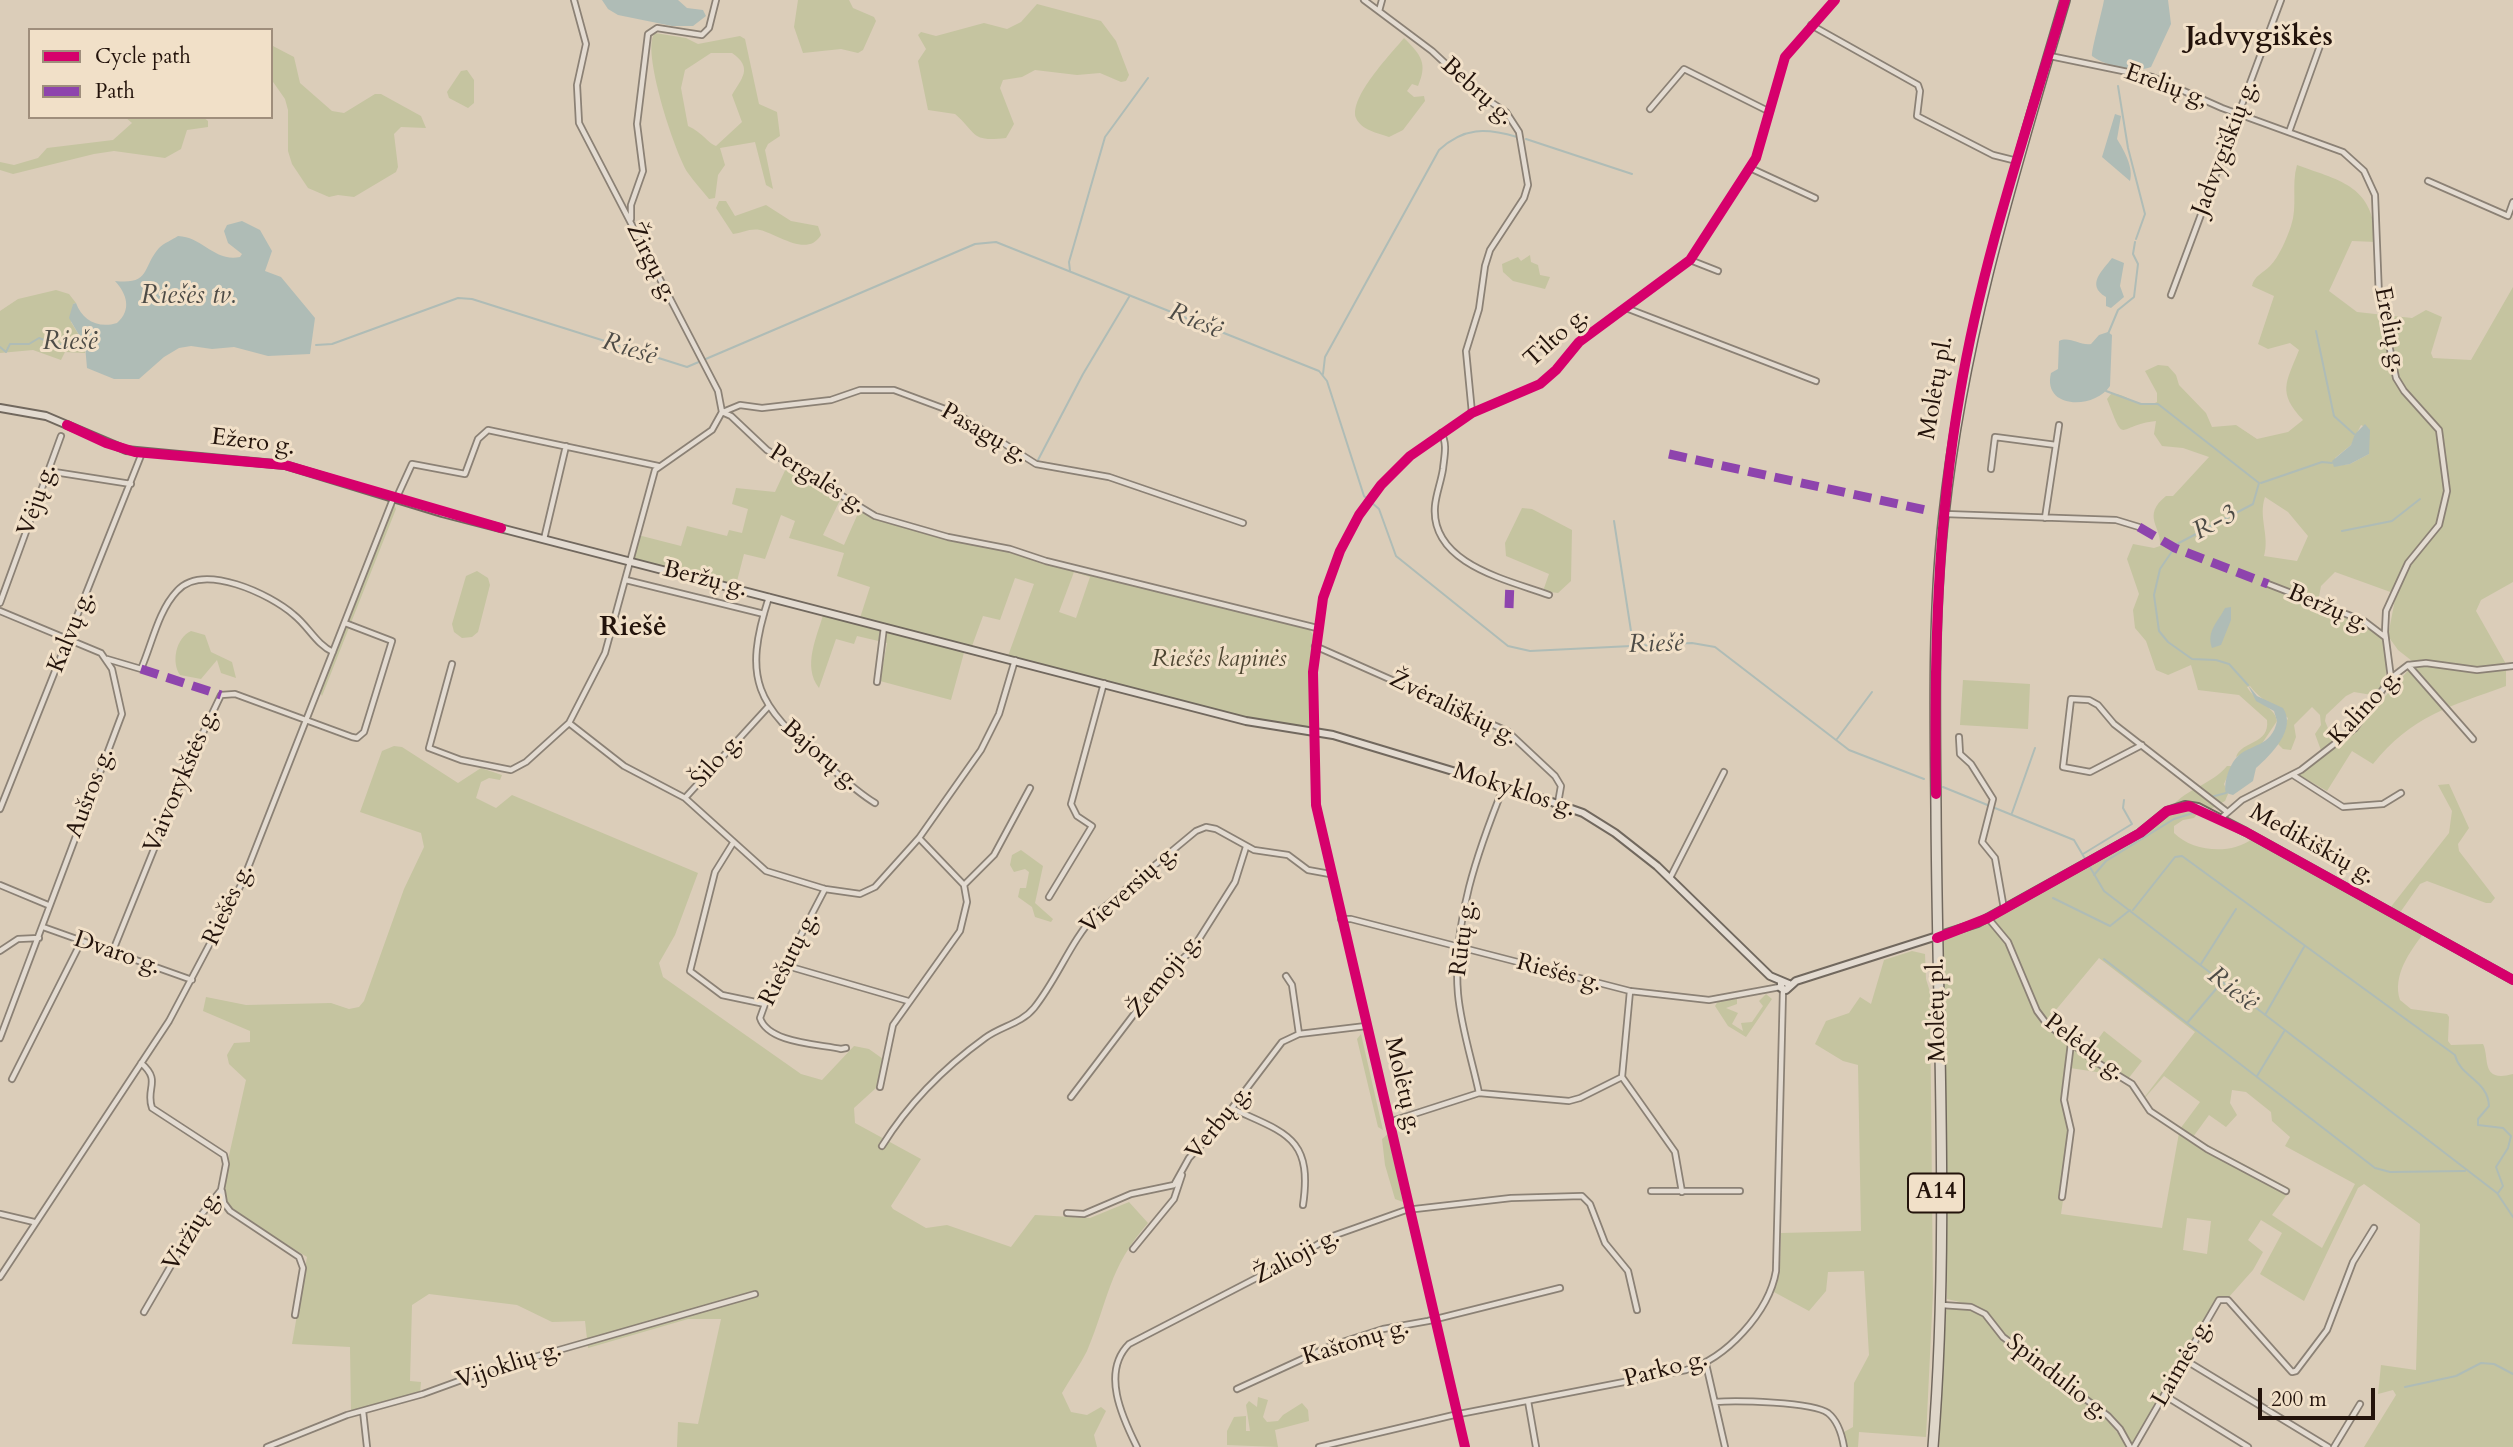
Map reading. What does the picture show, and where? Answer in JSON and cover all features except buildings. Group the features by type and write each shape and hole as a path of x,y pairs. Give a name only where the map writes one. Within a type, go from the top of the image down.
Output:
{"highway":[{"name":"Molėtų pl.","path":"1933,1447 1941,1305 1930,683 1939,512 1955,395 1973,311 2012,160 2059,0"},
{"name":"Molėtų pl.","path":"1928,1447 1936,1273 1935,715 1937,600 1944,514 1960,393 1978,308 2065,0"}],"main road":[{"name":"Ežero g.","path":"0,408 46,416 117,448 142,453 285,465 394,499"},
{"name":"Beržų g.","path":"394,499 1104,682"},
{"name":"Mokyklos g.","path":"1104,682 1256,723 1333,735 1558,803 1615,833 1670,878 1783,986"},
{"name":"Medikiškių g.","path":"1783,986 1935,939 1988,918 2140,833 2173,808 2194,806 2513,980"}],"street":[{"name":"Žirgų g.","path":"574,0 586,44 578,76 576,114 704,364 720,397 722,412"},
{"path":"631,220 631,205 643,171 637,124 648,34 657,27 702,35 709,28 716,0"},
{"name":"Bebrų g.","path":"1364,0 1432,51 1477,93 1506,112 1519,132 1526,161 1527,192 1490,250 1485,266 1479,309 1466,351 1472,413"},
{"path":"1379,11 1382,0"},
{"name":"Tilto g.","path":"1315,733 1317,628 1334,564 1371,498 1410,456 1472,413 1540,384 1556,370 1579,342 1690,260 1750,168 1762,144 1785,57 1835,0"},
{"name":"Jadvygiškių g.","path":"2171,296 2241,114 2281,0"},
{"path":"1811,25 1829,38 1918,85 1920,91 1917,116 1972,145 2012,160"},
{"path":"2289,132 2321,43"},
{"name":"Erelių g,","path":"2049,55 2152,77 2241,114"},
{"path":"1650,109 1681,70 1687,69 1770,112"},
{"name":"Erelių g.","path":"2241,114 2344,153 2364,170 2375,195 2379,297 2396,378 2404,391 2437,425 2441,437 2447,491 2444,516 2408,563 2386,611 2391,678"},
{"path":"1750,168 1815,198"},
{"path":"2428,181 2508,216 2513,201"},
{"path":"1690,260 1718,271"},
{"path":"1625,307 1816,381"},
{"name":"Pasagų g.","path":"722,412 740,405 762,408 831,400 860,390 894,390 956,412 1036,464 1109,477 1243,523"},
{"path":"452,664 429,744 432,750 511,770 526,762 569,723 605,653 649,488 659,466 712,430 722,412"},
{"name":"Pergalės g.","path":"722,412 731,416 767,450 822,481 860,509 889,521 1010,548 1046,561 1317,628"},
{"path":"2045,518 2059,425"},
{"path":"394,499 412,464 465,474 478,439 488,430 659,466"},
{"path":"1441,433 1445,449 1435,508 1443,539 1451,551 1464,561 1549,595"},
{"name":"Vėjų g.","path":"0,603 61,436"},
{"path":"1991,469 1995,437 2056,445"},
{"path":"544,539 566,446"},
{"name":"Kalvų g.","path":"0,809 142,453"},
{"path":"48,471 131,484"},
{"name":"Riešės g.","path":"0,1277 141,1063 192,980 242,883 394,499"},
{"path":"1944,514 2116,520 2139,527"},
{"path":"626,580 764,614"},
{"path":"0,611 97,650 107,660 113,659 141,669 167,604 178,590 192,581 239,584 295,615 324,648 333,652"},
{"name":"Beržų g.","path":"2268,584 2364,621 2386,638"},
{"path":"768,707 755,665 769,596"},
{"path":"307,720 352,737 360,736 367,726 393,641 345,623"},
{"path":"877,682 884,626"},
{"name":"Žvėrališkių g.","path":"1315,646 1507,731 1555,776 1561,786 1558,803"},
{"name":"Aušros g.","path":"0,1038 121,714 112,669 107,660"},
{"path":"685,797 766,871 825,889 854,894 870,890 919,838 991,734 1015,660"},
{"path":"2408,665 2426,663 2477,670 2513,666"},
{"path":"2408,665 2473,739"},
{"name":"Kalino g.","path":"2220,818 2225,811 2263,788 2293,775 2355,728 2391,678 2408,665"},
{"path":"1049,897 1092,826 1077,816 1071,804 1104,682"},
{"name":"Vaivorykštės g.","path":"112,953 217,698 226,693 235,694 307,720"},
{"path":"2142,745 2090,772 2063,768 2071,699 2094,702 2115,724 2142,745 2225,811"},
{"name":"Šilo g.","path":"569,723 624,766 685,797 768,707"},
{"name":"Bajorų g.","path":"768,707 791,733 875,803"},
{"name":"Molėtų g.","path":"1315,733 1316,805 1330,874 1465,1447"},
{"path":"1959,737 1960,754 1971,764 1993,806 1982,842 1995,858 2004,909"},
{"path":"1670,878 1724,772"},
{"path":"2293,775 2343,807 2384,804 2401,793"},
{"name":"Rūtų g.","path":"1479,1093 1458,993 1460,947 1465,903 1504,786"},
{"path":"964,885 994,855 1030,789"},
{"name":"Vieversių g.","path":"883,1146 912,1103 986,1037 1023,1019 1034,1007 1082,928 1138,876 1206,827 1216,829 1246,847 1287,855 1308,870 1330,874"},
{"path":"880,1087 893,1025 960,931 967,910 964,885 919,838"},
{"path":"733,843 715,872 690,971 722,995 765,1004"},
{"name":"Žemoji g.","path":"1070,1097 1160,980 1192,950 1235,882 1246,847"},
{"path":"0,885 48,905"},
{"name":"Riešutų g.","path":"825,889 765,1004 761,1022 771,1033 846,1048"},
{"name":"Pelėdų g.","path":"1988,918 2017,960 2041,1017 2071,1042 2132,1084 2150,1111 2207,1149 2286,1191"},
{"name":"Riešės g.","path":"1341,919 1351,919 1630,991 1709,1000 1783,986"},
{"name":"Dvaro g.","path":"43,927 192,980"},
{"name":"Dvaro g.","path":"0,951 18,939 39,938"},
{"path":"12,1079 81,942"},
{"path":"784,965 908,1001"},
{"path":"1286,976 1292,985 1299,1034 1366,1026"},
{"name":"Parko g.","path":"1319,1447 1457,1415 1706,1364 1730,1346 1765,1301 1775,1278 1783,986"},
{"path":"1630,991 1622,1077 1675,1152 1682,1192"},
{"name":"Verbų g.","path":"1067,1213 1084,1214 1131,1195 1174,1185 1182,1170 1233,1109 1282,1042 1299,1034"},
{"path":"2062,1197 2071,1130 2064,1100 2071,1042"},
{"name":"Viržių g.","path":"141,1063 152,1075 152,1108 224,1155 226,1164 222,1190 198,1219 144,1312"},
{"path":"1389,1122 1479,1093 1569,1101 1582,1098 1622,1077"},
{"path":"1233,1109 1283,1133 1300,1149 1305,1192 1303,1205"},
{"path":"1133,1249 1174,1199 1182,1170"},
{"path":"222,1190 224,1203 230,1211 299,1257 303,1268 295,1315"},
{"path":"1651,1191 1740,1191"},
{"name":"Žalioji g.","path":"1137,1447 1114,1380 1118,1357 1129,1344 1297,1258 1330,1237 1409,1210 1511,1198 1582,1196 1590,1204 1605,1242 1628,1271 1637,1310"},
{"path":"0,1214 34,1222"},
{"name":"Laimės g.","path":"2132,1447 2217,1303 2225,1299 2294,1372 2328,1330 2353,1262 2374,1228"},
{"name":"Kaštonų g.","path":"1237,1389 1334,1345 1560,1288"},
{"name":"Vijoklių g.","path":"267,1447 363,1410 423,1394 489,1370 539,1358 581,1342 755,1294"},
{"name":"Spindulio g.","path":"1941,1305 1971,1307 1985,1314 2003,1337 2108,1416 2132,1447"},
{"path":"2185,1360 2329,1447"},
{"path":"1706,1364 1725,1447"},
{"path":"2164,1395 2248,1447"},
{"path":"1528,1401 1536,1447"},
{"path":"1715,1402 1768,1403 1821,1410 1833,1419 1841,1433 1844,1447"},
{"path":"2334,1447 2360,1404"},
{"path":"363,1410 367,1447"}],"green space":[{"path":"798,0 849,0 853,8 874,17 876,21 863,50 858,53 841,49 803,53 794,27"},
{"path":"1037,4 1101,21 1116,41 1129,75 1126,81 1121,82 1100,73 1077,75 1035,70 1022,77 1003,80 1000,88 1014,124 1006,138 980,137 955,114 928,110 918,61 926,49 918,35 921,32 936,36 984,23 1007,29 1021,22"},
{"path":"655,33 686,38 698,44 740,36 745,39 759,104 777,112 780,136 768,144 765,150 773,189 766,185 755,142 720,148 725,165 718,175 715,198 709,199 695,183 682,162 668,124 655,78 652,42","holes":["711,53 732,53 739,58 744,69 742,79 732,95 742,122 716,146 688,126 681,88 685,70"]},
{"path":"1404,38 1419,55 1422,65 1418,86 1412,84 1407,91 1414,97 1424,96 1425,101 1403,130 1389,137 1358,122 1356,109 1372,76"},
{"path":"273,46 294,57 300,83 332,111 344,113 375,94 381,94 421,116 426,128 401,127 394,134 398,167 396,172 354,197 329,197 308,188 292,164 288,151 288,110 285,99 273,82"},
{"path":"467,70 474,80 474,103 468,108 449,98 447,92 461,71"},
{"path":"127,119 206,119 208,127 187,130 181,149 165,158 114,151 13,174 0,170 0,162 14,165 38,158 47,148 113,140 132,123"},
{"path":"2297,165 2329,176 2353,189 2369,209 2374,223 2376,242 2352,241 2329,291 2357,312 2412,318 2426,310 2442,317 2431,353 2433,358 2471,360 2513,287 2513,582 2481,600 2476,611 2506,664 2506,686 2433,714 2402,734 2373,764 2352,751 2327,791 2297,774 2352,734 2412,666 2412,661 2398,650 2388,636 2396,594 2335,572 2321,586 2317,607 2362,624 2384,639 2386,655 2386,676 2378,696 2354,692 2326,715 2325,721 2334,743 2322,753 2315,734 2321,725 2320,715 2312,707 2294,725 2296,737 2291,750 2283,749 2278,744 2288,718 2250,686 2247,687 2273,712 2277,721 2261,745 2236,757 2264,734 2267,720 2239,695 2198,690 2191,665 2168,675 2156,670 2146,641 2135,628 2133,610 2139,594 2127,559 2133,544 2154,548 2160,546 2154,521 2155,510 2166,496 2173,496 2209,457 2183,448 2162,446 2154,434 2156,421 2120,429 2107,399 2111,394 2117,394 2144,405 2157,402 2157,393 2145,371 2158,365 2168,366 2176,375 2179,385 2206,413 2212,427 2236,425 2257,439 2288,432 2303,420 2290,402 2286,387 2299,350 2290,343 2268,349 2258,344 2274,296 2252,286 2257,277 2277,258 2289,231 2294,211","holes":["2361,425 2369,429 2369,454 2350,464 2335,466 2335,458 2351,445","2265,497 2288,512 2308,536 2297,561 2264,556"]},
{"path":"719,201 726,201 735,216 766,205 791,221 818,226 821,235 815,242 800,245 760,230 733,234 716,208"},
{"path":"1530,255 1531,262 1538,265 1540,275 1550,277 1545,289 1513,281 1503,272 1502,264 1518,257 1521,261"},
{"path":"56,290 69,294 76,303 73,304 71,322 85,345 85,353 65,352 61,360 33,350 0,353 0,311 18,299"},
{"name":"Riešės kapinės","path":"788,464 842,496 823,535 844,545 860,509 889,522 1309,629 1314,636 1312,727 1309,730 1248,719 1008,656 1034,584 1015,578 1000,620 983,616 972,646 860,618 870,587 837,576 844,553 789,538 795,521 781,515 765,559 744,554 736,585 632,558 638,535 681,546 687,526 727,536 729,530 742,533 748,509 732,504 736,488 775,492","holes":["1074,572 1090,577 1076,618 1059,612"]},
{"path":"394,504 396,509 322,696 320,692"},
{"path":"1522,508 1532,509 1572,530 1571,581 1558,593 1543,591 1549,574 1506,556 1505,543"},
{"path":"477,571 488,578 490,585 478,632 472,637 462,638 454,632 452,624 466,576"},
{"path":"824,612 965,649 951,700 880,681 887,643 857,636 854,644 836,639 819,688 814,679 811,661"},
{"path":"191,631 205,635 211,652 232,662 236,678 221,673 217,660 201,679 180,675 176,664 176,651 182,639"},
{"path":"1963,680 2030,684 2028,729 1960,725"},
{"path":"394,746 402,747 458,783 481,768 502,775 500,780 489,778 481,782 476,798 496,808 512,795 698,873 675,935 659,963 663,977 801,1074 822,1080 854,1046 869,1049 883,1059 876,1088 854,1108 855,1123 921,1159 891,1206 893,1209 926,1228 947,1225 1011,1247 1035,1215 1090,1218 1129,1202 1148,1223 1117,1270 1087,1351 1062,1393 1071,1412 1087,1415 1101,1407 1106,1411 1094,1435 1097,1447 677,1447 678,1422 698,1424 721,1319 688,1319 588,1348 585,1321 552,1322 517,1305 429,1294 412,1305 410,1381 421,1382 420,1393 351,1412 350,1347 292,1344 307,1257 234,1212 225,1200 223,1182 246,1080 229,1064 227,1055 234,1043 250,1042 250,1031 203,1011 206,997 246,1005 331,1003 349,1009 359,1007 364,1001 404,889 424,847 421,833 360,812 382,751"},
{"path":"2227,766 2232,766 2224,784 2228,794 2225,801 2209,810 2180,804 2172,806 2221,772"},
{"path":"2449,784 2469,828 2458,844 2459,851 2495,898 2491,903 2486,903 2427,881 2420,884 2399,914 2390,908 2449,833 2452,811 2438,785"},
{"path":"2188,808 2200,811 2194,818 2183,820 2174,826 2174,833 2191,844 2223,849 2252,839 2424,933 2400,973 2400,1000 2411,1009 2447,1014 2448,1041 2451,1045 2483,1044 2491,1072 2503,1076 2513,1074 2513,1447 2364,1447 2396,1395 2393,1390 2378,1394 2381,1365 2416,1370 2420,1224 2364,1184 2358,1188 2304,1301 2260,1274 2282,1233 2261,1220 2248,1240 2263,1252 2253,1270 2228,1298 2222,1296 2216,1301 2132,1446 2112,1416 2006,1337 1987,1313 1972,1305 1947,1299 1944,941 2144,834 2175,811","holes":["2099,958 2195,1032 2143,1099 2128,1079 2142,1061 2104,1031 2090,1050 2050,1017","2070,1068 2110,1074 2126,1083 2147,1112 2179,1133 2162,1228 2061,1214 2073,1131 2067,1103","2164,1076 2200,1102 2180,1129 2151,1110 2143,1100","2232,1090 2246,1092 2271,1112 2272,1121 2290,1137 2285,1146 2355,1184 2322,1248 2272,1215 2291,1189 2193,1137 2209,1115 2226,1127 2237,1115 2230,1103","2187,1218 2211,1221 2207,1254 2183,1250"]},
{"path":"1021,850 1043,866 1035,903 1053,919 1051,922 1035,917 1032,907 1018,897 1020,888 1026,888 1029,872 1025,869 1014,872 1010,865 1012,855"},
{"path":"1912,951 1925,954 1926,979 1930,992 1933,1293 1926,1437 1859,1432 1858,1447 1847,1447 1844,1432 1853,1427 1854,1383 1869,1355 1864,1271 1828,1272 1826,1291 1809,1311 1774,1292 1780,1265 1781,1233 1861,1231 1858,1065 1843,1061 1815,1044 1826,1021 1849,1013 1860,997 1871,1004 1884,960"},
{"path":"1766,994 1772,999 1746,1037 1728,1026 1715,1006 1718,1001 1737,999 1737,1004 1726,1008 1738,1013 1732,1024 1743,1031 1741,1023 1752,1022 1763,1006 1759,1001"},
{"path":"1361,1034 1383,1130 1378,1127 1357,1039"},
{"path":"1388,1134 1403,1202 1395,1199 1385,1165 1382,1139"},
{"path":"1948,1308 1970,1308 1984,1315 2003,1340 2105,1416 2128,1447 1939,1447"},
{"path":"1258,1397 1268,1400 1263,1417 1267,1422 1278,1421 1302,1403 1308,1410 1309,1421 1275,1430 1278,1447 1227,1445 1227,1431 1234,1417 1246,1416 1246,1431 1250,1431 1246,1405 1249,1401 1257,1407"}],"water":[{"path":"602,0 678,0 687,8 703,10 706,16 693,26 672,26 618,15 608,9"},
{"path":"2104,0 2168,0 2171,24 2151,67 2121,68 2092,56"},
{"path":"2115,114 2121,116 2117,139 2129,165 2130,181 2102,157"},
{"name":"Riešės tv.","path":"242,221 260,230 272,251 265,271 281,277 315,318 310,354 268,356 234,347 212,349 191,346 179,348 164,357 139,379 114,379 87,368 85,345 69,318 73,304 76,303 82,314 92,322 103,325 117,323 125,313 126,302 115,281 127,282 140,277 159,248 178,236 195,240 223,256 240,257 242,254 228,243 224,231 227,225"},
{"path":"2112,258 2124,263 2120,286 2124,297 2111,308 2106,306 2106,297 2096,283"},
{"path":"2108,332 2112,335 2110,386 2103,394 2082,402 2071,402 2054,394 2050,385 2051,373 2058,369 2059,341 2091,344 2099,335"},
{"path":"2365,424 2370,430 2369,454 2350,464 2334,467 2332,461 2351,445 2355,434"},
{"path":"2231,607 2231,620 2221,645 2212,648 2214,627 2225,608"},
{"path":"2248,685 2257,696 2283,708 2287,724 2280,741 2256,768 2253,781 2233,795 2226,793 2225,789 2232,764 2242,753 2266,740 2277,721 2274,711 2256,701"}],"waterway":[{"path":"1070,271 1069,262 1105,137 1148,78"},
{"name":"R-3","path":"2118,86 2128,148 2145,214 2136,239"},
{"path":"1323,374 1325,357 1439,150 1466,133 1485,131 1517,137"},
{"path":"1526,139 1632,174"},
{"name":"Riešė","path":"316,345 332,344 458,298 472,299 687,367 975,244 996,242 1319,371 1327,381 1364,496 1379,509 1396,556 1508,646 1530,651 1692,643 1715,647 1849,750 1924,779"},
{"name":"R-3","path":"2108,334 2118,310 2134,297 2138,264 2133,254 2135,242"},
{"path":"1038,460 1083,374 1129,297"},
{"path":"2316,331 2334,416 2354,434"},
{"name":"Riešė","path":"0,347 6,352 10,344 29,344 39,338 55,344 85,345"},
{"name":"R-3","path":"2106,391 2141,404 2158,404 2259,483 2253,504 2177,544 2160,569 2154,595 2159,631 2168,642 2192,659 2216,660 2229,664 2248,685"},
{"path":"2261,483 2322,462 2332,463"},
{"path":"2342,531 2392,521 2420,499"},
{"path":"1614,521 1633,644"},
{"path":"1837,739 1872,692"},
{"path":"2012,813 2035,748"},
{"name":"Riešė","path":"1943,787 2074,840 2104,891 2497,1193 2513,1217"},
{"name":"R-3","path":"2211,797 2226,793"},
{"path":"2083,854 2132,824 2123,808 2124,800"},
{"name":"R-3","path":"2094,875 2106,861 2174,819 2196,812"},
{"path":"2133,910 2175,857 2182,856 2455,1055 2462,1069 2479,1084 2487,1097 2489,1106 2478,1119 2478,1125 2503,1128 2511,1136 2508,1148 2496,1167 2503,1186 2498,1193"},
{"path":"2053,898 2110,926 2130,910"},
{"path":"2201,964 2236,909"},
{"path":"2265,1015 2304,947"},
{"path":"2104,959 2375,1168 2390,1172 2465,1171"},
{"path":"2188,1022 2222,982"},
{"path":"2257,1076 2285,1030"},
{"path":"2405,1387 2456,1376 2481,1363 2494,1364 2513,1374"}],"marked path":[{"path":"1669,454 1930,511"},
{"path":"2139,527 2175,548 2268,584"},
{"path":"1509,608 1510,581"},
{"path":"141,669 221,695"}],"cycle path":[{"path":"1465,1447 1316,805 1313,672 1323,598 1340,551 1359,515 1381,485 1410,456 1472,413 1540,384 1556,370 1579,342 1690,260 1756,158 1785,57 1835,0"},
{"path":"1936,794 1939,593 1946,493 1960,393 1993,244 2065,0"},
{"path":"67,425 106,443 135,452 285,465 501,528"},
{"path":"1937,938 1988,918 2140,833 2167,811 2189,806 2246,832 2513,980"}],"district":[{"name":"Jadvygiškės","path":"2259,39"},
{"name":"Riešė","path":"633,629"}]}
